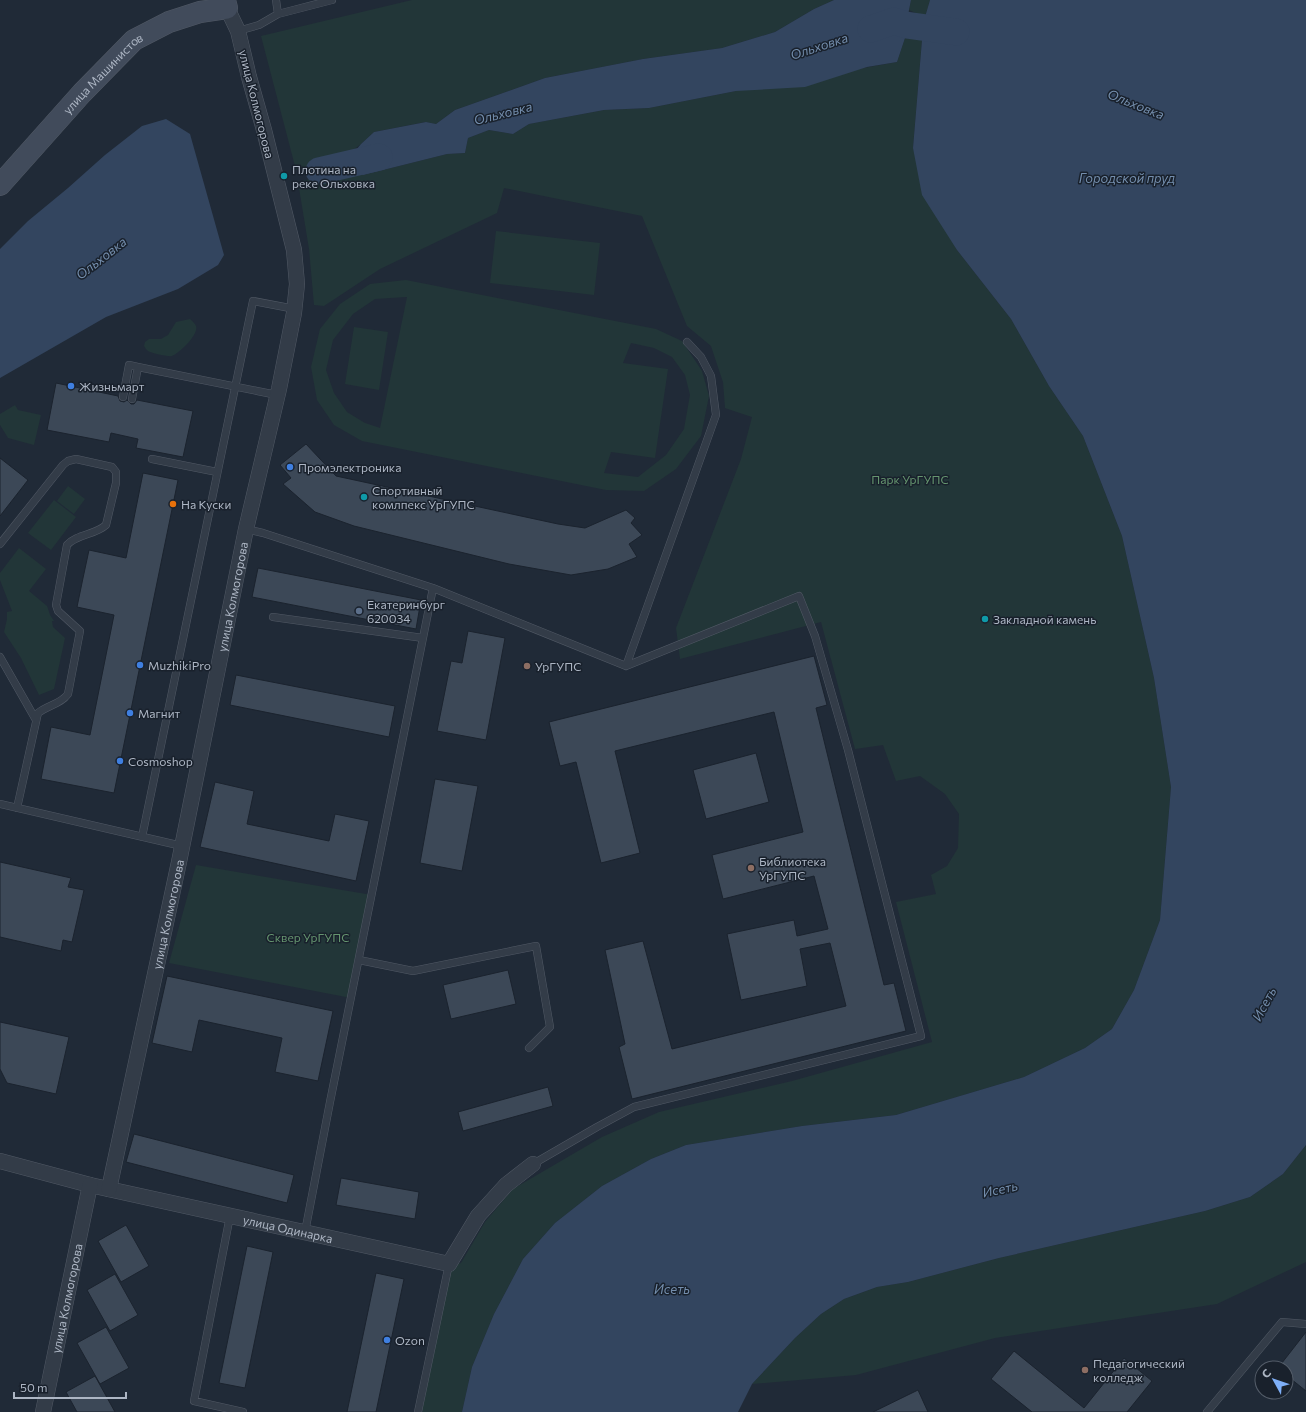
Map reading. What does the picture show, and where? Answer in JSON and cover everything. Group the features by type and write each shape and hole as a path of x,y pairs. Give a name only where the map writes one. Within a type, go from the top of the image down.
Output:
{"street":[{"name":"улица Колмогорова","path":"109,1189 182,846 246,529 295,309 297,284 294,250 238,31 226,4"},
{"name":"улица Машинистов","path":"0,185 82,93 134,40 169,22 226,4"},
{"name":"улица Одинарка","path":"0,1161 90,1185 449,1264"},
{"path":"449,1264 478,1216 506,1185 533,1164"},
{"name":"улица Колмогорова","path":"43,1412 90,1185"}],"lane":[{"path":"276,0 278,14"},
{"path":"238,31 259,25 278,14 332,0"},
{"path":"142,837 253,301 295,309"},
{"path":"626,666 716,415 711,376 701,357 687,342"},
{"path":"123,397 129,365 277,395"},
{"path":"132,399 138,367"},
{"path":"0,544 63,465 68,461 76,459 112,467 116,472 116,483 106,525 102,529 72,540 67,545 56,605 58,611 80,631 68,694 64,700 44,708 38,713 18,808"},
{"path":"152,459 217,472"},
{"path":"246,529 263,533 434,588 626,666 800,596 815,636 848,750 921,1036 634,1107 533,1164"},
{"path":"305,1232 434,588"},
{"path":"273,617 423,638"},
{"path":"0,657 36,720"},
{"path":"0,804 182,846"},
{"path":"359,960 414,971 536,946 550,1027 529,1048"},
{"path":"230,1216 194,1401 242,1412"},
{"path":"418,1412 449,1264"},
{"path":"1207,1412 1282,1322 1306,1324"}],"green space":[{"path":"412,0 834,0 814,9 775,32 722,48 643,59 545,78 455,110 436,124 425,122 374,132 341,159 296,170 261,36"},
{"path":"911,0 930,0 925,17 909,10"},
{"name":"Парк УрГУПС","path":"912,34 922,40 913,148 957,250 1011,319 1049,386 1083,436 1122,536 1154,678 1171,787 1160,920 1134,990 1112,1029 1085,1048 1024,1077 896,1115 802,1126 686,1145 651,1159 602,1186 555,1223 523,1259 494,1314 472,1367 462,1412 422,1412 451,1266 461,1263 485,1222 513,1189 602,1137 659,1112 792,1081 932,1042 896,902 936,894 931,875 947,866 958,848 959,814 945,794 920,776 896,781 883,745 855,749 821,622 680,659 676,628 741,459 752,417 725,408 723,382 711,346 687,326 642,216 504,188 497,213 380,269 324,306 314,305 309,249 298,182 343,171 363,175 447,154 465,153 468,138 489,130 513,134 529,124 604,110 649,108 897,62 906,35"},
{"path":"496,231 600,243 594,295 490,283"},
{"path":"406,280 656,329 682,341 702,371 709,396 701,436 676,469 644,491 606,490 362,441 334,425 317,400 311,367 320,329 340,304 370,284","holes":["407,297 380,428 365,423 347,412 334,393 326,370 333,340 353,314 375,299","631,343 654,348 672,357 685,375 690,395 684,429 666,455 638,477 604,473 611,452 655,458 668,369 623,363"]},
{"path":"190,319 196,326 192,339 172,356 152,353 144,346 145,342 149,339 161,339 168,335 176,322"},
{"path":"354,327 388,332 379,390 345,384"},
{"path":"15,405 18,410 41,415 34,445 8,438 0,425 0,414"},
{"path":"68,486 85,499 74,514 57,501"},
{"path":"54,500 76,517 51,550 28,533"},
{"path":"19,548 46,569 29,591 47,606 54,621 52,621 53,627 65,638 54,689 39,695 21,658 4,632 7,612 12,611 0,580 0,573"},
{"name":"Сквер УрГУПС","path":"196,865 372,895 351,998 169,963"},
{"path":"1306,1145 1306,1262 1217,1304 995,1338 856,1375 752,1384 795,1338 821,1314 844,1299 877,1287 908,1282 999,1258 1205,1211 1250,1197 1283,1174"}],"water":[{"path":"834,0 911,0 906,25 906,35 897,62 867,67 805,87 736,91 649,108 604,110 529,124 513,134 489,130 468,138 465,153 447,154 363,175 343,166 361,144 374,132 426,122 436,124 455,110 545,78 643,59 722,48 775,32 814,9"},
{"name":"Городской пруд","path":"930,0 1306,0 1306,1145 1283,1174 1250,1197 1205,1211 999,1258 908,1282 877,1287 844,1299 821,1314 795,1338 752,1384 738,1412 462,1412 472,1367 494,1314 523,1259 555,1223 602,1186 651,1159 686,1145 802,1126 896,1115 1024,1077 1085,1048 1112,1029 1134,990 1160,920 1171,787 1154,678 1122,536 1083,436 1049,386 1011,319 957,250 922,195 913,148 922,40 920,26 925,17"},
{"path":"166,119 190,134 224,255 218,265 178,289 106,317 0,378 0,249 28,221 105,155 142,126"}],"building":[{"path":"56,383 118,396 120,401 124,402 127,400 131,404 134,404 137,400 193,411 183,457 136,448 138,439 111,433 109,442 47,430"},
{"name":"Спортивный комлпекс УрГУПС","path":"306,444 336,476 558,524 585,528 626,510 635,518 631,523 642,535 629,544 637,557 608,569 571,575 509,564 354,526 315,512 283,484 291,478 280,465"},
{"path":"0,458 28,480 0,516"},
{"path":"143,473 178,480 114,793 41,779 51,727 90,735 114,615 77,607 89,550 126,558"},
{"path":"258,568 421,600 416,629 252,597"},
{"path":"468,631 505,638 486,740 437,731 451,661 462,663"},
{"path":"814,656 827,705 816,708 884,985 894,983 906,1031 632,1099 619,1047 625,1044 605,950 643,941 672,1049 846,1006 830,943 800,949 807,986 741,1000 727,934 794,920 797,936 828,929 814,876 723,899 712,855 803,832 774,712 615,751 640,853 601,863 576,762 560,766 549,722"},
{"path":"236,675 395,706 389,737 230,705"},
{"path":"756,753 769,802 706,819 693,770"},
{"path":"435,779 478,786 462,871 420,863"},
{"path":"215,782 254,791 247,824 329,841 335,814 369,821 356,881 200,847"},
{"path":"0,862 71,878 68,887 84,890 72,942 63,940 61,951 0,937"},
{"path":"508,970 516,1004 451,1019 443,985"},
{"path":"167,976 333,1011 318,1081 275,1072 282,1038 199,1020 192,1052 152,1043"},
{"path":"0,1022 69,1037 56,1094 7,1083 0,1069"},
{"path":"548,1087 553,1106 463,1131 458,1112"},
{"path":"134,1134 294,1175 287,1203 126,1162"},
{"path":"341,1178 419,1192 415,1219 336,1205"},
{"path":"126,1225 149,1266 121,1282 98,1241"},
{"path":"247,1246 273,1252 245,1388 219,1383"},
{"path":"376,1273 404,1279 376,1412 347,1412"},
{"path":"115,1274 138,1315 110,1331 87,1290"},
{"path":"106,1327 129,1368 100,1384 77,1343"},
{"path":"1306,1332 1306,1391 1294,1381 1294,1360 1284,1360"},
{"path":"1014,1351 1084,1408 1124,1358 1152,1381 1127,1412 1032,1412 991,1379"},
{"path":"95,1376 115,1412 77,1412 66,1392"},
{"path":"918,1390 928,1412 873,1412"}],"waterway":[{"name":"Ольховка","path":"871,29 894,21 906,25 956,32"},
{"name":"Ольховка","path":"319,171 379,157"}],"place":[{"name":"Плотина на реке Ольховка","path":"284,176"},
{"name":"Жизньмарт","path":"71,386"},
{"name":"Промэлектроника","path":"290,467"},
{"name":"Спортивный комлпекс УрГУПС","path":"364,497"},
{"name":"На Куски","path":"173,504"},
{"name":"Екатеринбург 620034","path":"359,611"},
{"name":"Закладной камень","path":"985,619"},
{"name":"MuzhikiPro","path":"140,665"},
{"name":"УрГУПС","path":"527,666"},
{"name":"Магнит","path":"130,713"},
{"name":"Cosmoshop","path":"120,761"},
{"name":"Библиотека УрГУПС","path":"751,868"},
{"name":"Ozon","path":"387,1340"},
{"name":"Педагогический колледж","path":"1085,1370"}],"water label":[{"name":"Исеть","path":"1264,1004"},
{"name":"Исеть","path":"1000,1189"},
{"name":"Исеть","path":"672,1289"}]}
